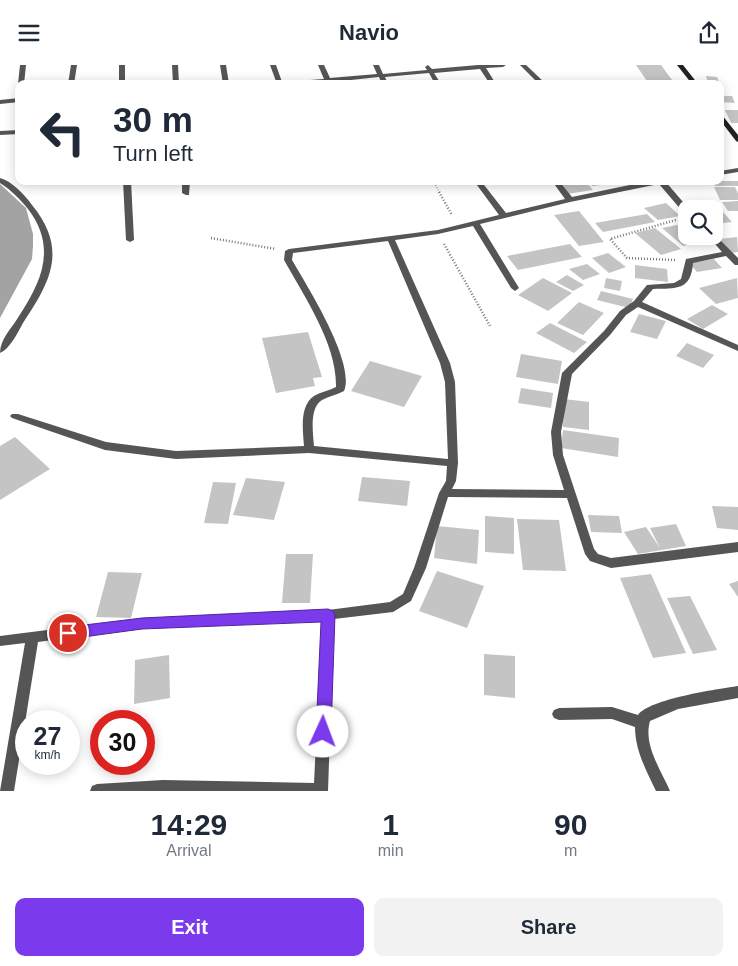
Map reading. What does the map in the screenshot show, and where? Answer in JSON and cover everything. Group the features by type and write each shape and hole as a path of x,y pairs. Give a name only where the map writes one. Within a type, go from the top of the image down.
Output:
{"street":[{"path":"22,80 24,65"},
{"path":"72,80 74,65"},
{"path":"122,65 122,80"},
{"path":"175,65 176,80"},
{"path":"223,65 225,80"},
{"path":"273,65 279,80"},
{"path":"321,65 327,80"},
{"path":"376,65 383,80"},
{"path":"343,80 428,68 502,65"},
{"path":"523,65 539,80"},
{"path":"680,65 692,80"},
{"path":"482,66 491,80"},
{"path":"428,68 436,80"},
{"path":"0,102 15,100"},
{"path":"724,121 738,140"},
{"path":"0,133 15,132"},
{"path":"724,172 738,170"},
{"path":"0,181 23,197 38,219 50,246 48,261 38,288 21,322 0,350"},
{"path":"127,185 130,240"},
{"path":"186,185 186,193"},
{"path":"480,185 503,215"},
{"path":"558,185 570,200"},
{"path":"308,449 311,405 316,399 341,389 342,381 331,342 288,260 289,251 438,232 632,185"},
{"path":"664,185 678,201"},
{"path":"475,222 515,288"},
{"path":"0,641 142,623 328,615 393,607 407,597 420,568 444,493 451,481 453,463 450,382 445,363 391,239"},
{"path":"720,245 738,263"},
{"path":"727,253 689,261 687,276 684,281 672,285 650,287 637,303 623,313 607,333 567,373 556,432 558,455 594,558 602,562 611,563 738,547"},
{"path":"637,303 738,348"},
{"path":"15,416 105,446 157,453 176,455 308,449 453,463"},
{"path":"444,493 571,494"},
{"path":"97,791 163,787 321,791 328,615"},
{"path":"7,791 32,638"},
{"path":"663,791 646,750 641,731 644,717 674,705 704,697 738,692"},
{"path":"559,713 612,713 642,723"}],"path":[{"path":"435,185 458,227"},
{"path":"677,220 611,237 610,240 627,258 689,261"},
{"path":"438,232 490,327"},
{"path":"211,238 289,251"}],"shaded area":[{"path":"0,184 26,208 33,234 33,246 32,259 0,318"}],"building":[{"path":"636,65 661,65 672,80 646,80"},
{"path":"706,76 717,77 718,80 707,80"},
{"path":"724,96 732,96 735,103 724,102"},
{"path":"725,110 738,110 738,123 731,123"},
{"path":"724,181 738,181 738,186 715,186 724,185"},
{"path":"560,185 589,185 593,190 567,194"},
{"path":"714,187 735,187 738,193 738,200 720,200"},
{"path":"738,201 738,211 728,211 723,202"},
{"path":"666,203 678,216 658,220 644,208"},
{"path":"579,211 604,242 579,246 554,215"},
{"path":"723,212 732,222 723,223"},
{"path":"647,214 655,222 603,232 595,223"},
{"path":"677,225 678,242 662,228"},
{"path":"655,228 681,249 661,255 635,233"},
{"path":"737,237 738,252 731,253 723,244 723,239"},
{"path":"570,244 582,257 518,270 507,256"},
{"path":"608,253 626,267 609,273 592,258"},
{"path":"714,259 722,268 697,272 689,263"},
{"path":"587,264 600,274 583,280 569,269"},
{"path":"635,265 667,269 668,282 635,278"},
{"path":"567,275 584,285 573,291 556,282"},
{"path":"543,278 572,293 548,311 518,295"},
{"path":"606,278 622,281 620,291 604,288"},
{"path":"737,278 738,298 716,304 699,288"},
{"path":"601,291 633,299 629,308 597,300"},
{"path":"579,302 604,313 583,335 557,323"},
{"path":"712,305 728,314 703,329 687,319"},
{"path":"639,314 666,321 657,339 630,332"},
{"path":"550,323 587,342 574,353 536,333"},
{"path":"308,332 322,377 313,378 315,386 276,393 262,338"},
{"path":"687,343 714,355 703,368 676,356"},
{"path":"521,354 562,361 558,384 516,377"},
{"path":"370,361 422,376 404,407 351,391"},
{"path":"521,388 553,393 551,408 518,403"},
{"path":"564,399 589,402 589,430 563,427"},
{"path":"563,430 619,438 618,457 561,448"},
{"path":"15,437 50,469 0,500 0,446"},
{"path":"362,477 410,481 407,506 358,501"},
{"path":"246,478 285,482 274,520 233,515"},
{"path":"213,482 236,483 228,524 204,523"},
{"path":"712,506 738,507 738,530 717,528"},
{"path":"588,515 619,516 622,533 591,532"},
{"path":"485,516 514,518 514,554 485,552"},
{"path":"517,519 559,520 566,571 523,570"},
{"path":"676,524 686,546 638,554 624,532 646,527 660,548 650,528"},
{"path":"437,526 479,530 477,564 434,558"},
{"path":"286,554 313,554 310,603 282,603"},
{"path":"437,571 484,586 467,628 419,611"},
{"path":"108,572 142,573 131,618 96,617"},
{"path":"651,574 686,653 653,658 620,578"},
{"path":"738,581 738,597 729,584"},
{"path":"690,596 717,650 693,654 667,598"},
{"path":"484,654 515,656 515,698 484,695"},
{"path":"169,655 170,698 134,704 135,660"}],"route":[{"path":"68,633 142,623 328,615 323,732"}]}
